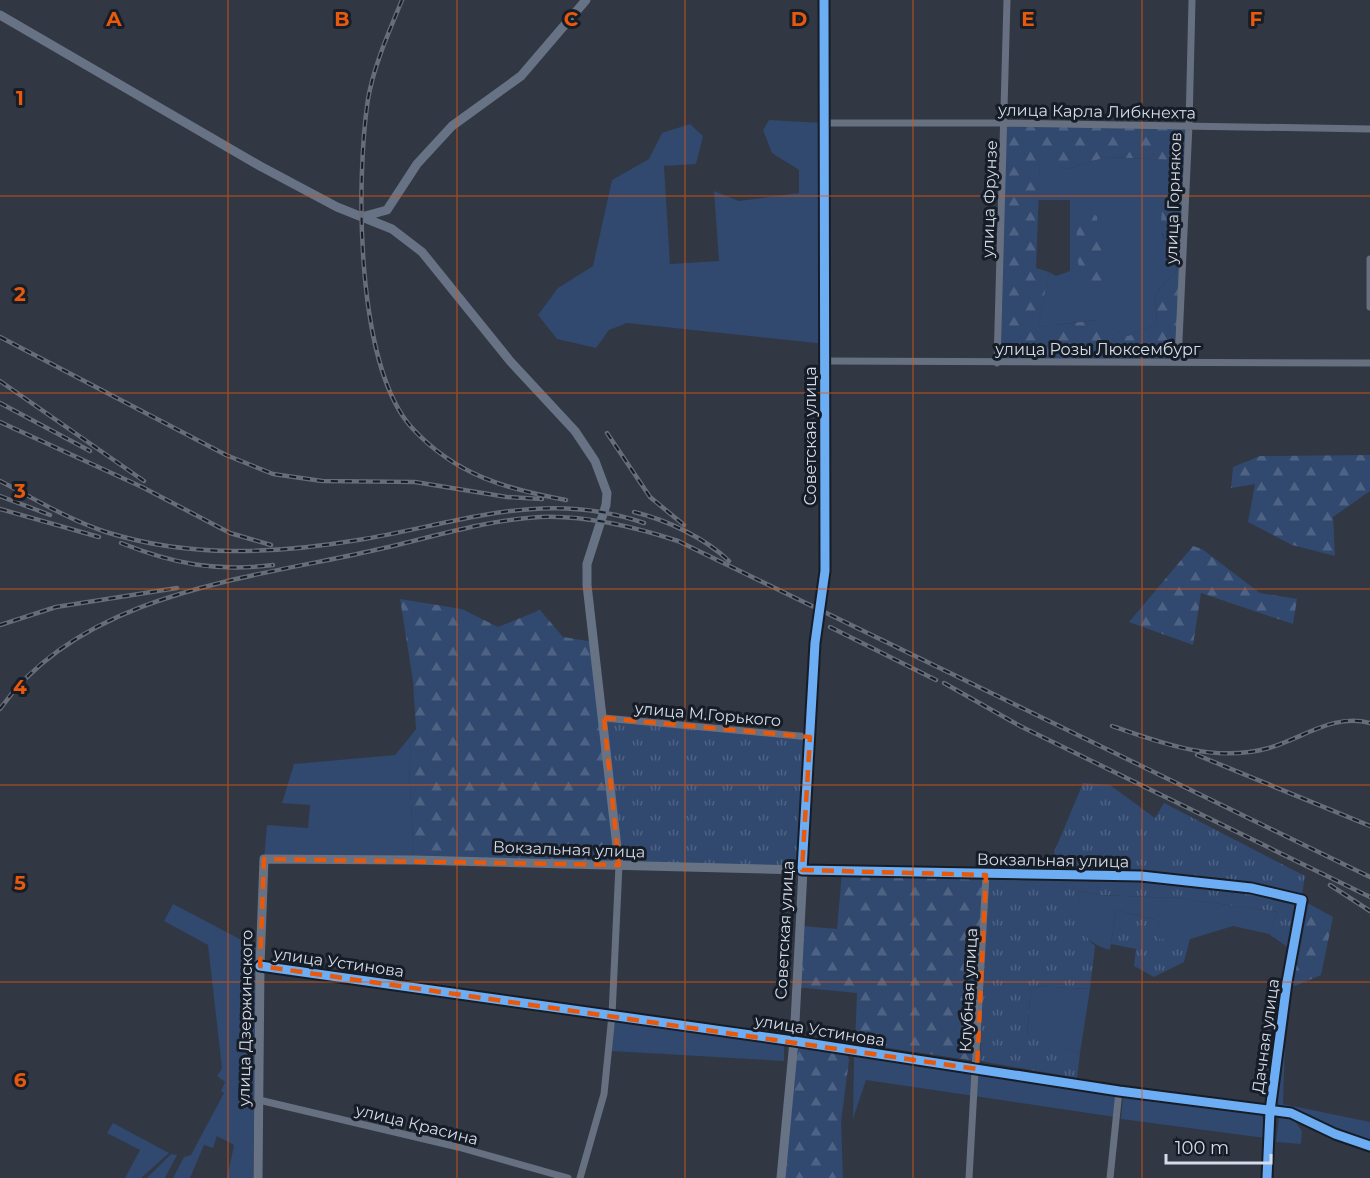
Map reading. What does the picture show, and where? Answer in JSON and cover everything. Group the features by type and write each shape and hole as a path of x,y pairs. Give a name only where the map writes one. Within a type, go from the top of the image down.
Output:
{"street":[{"path":"365,216 387,210 417,164 452,126 521,76 586,0"},
{"name":"Советская улица","path":"781,1178 794,1041 815,643 825,571 824,0"},
{"name":"улица Фрунзе","path":"997,363 1007,0"},
{"name":"улица Горняков","path":"1178,361 1189,125 1192,0"},
{"path":"0,15 260,166 337,207 365,216 406,238 422,252 510,361 575,431 602,473 606,485 606,505 594,534 587,575 619,865 612,1015 604,1094 580,1178"},
{"name":"улица Карла Либкнехта","path":"823,123 1189,125 1370,129"},
{"path":"1370,259 1370,307"},
{"name":"улица Розы Люксембург","path":"825,361 1370,363"},
{"name":"улица М.Горького","path":"604,718 810,737"},
{"name":"Вокзальная улица","path":"264,860 324,858 986,875 1141,876 1251,888 1302,900"},
{"name":"улица Дзержинского","path":"258,1178 260,966 264,860"},
{"name":"Клубная улица","path":"969,1178 986,875"},
{"name":"Дачная улица","path":"1267,1178 1270,1111 1287,982 1302,900"},
{"name":"улица Устинова","path":"260,966 794,1041 1119,1091 1291,1113 1335,1134 1370,1146"},
{"path":"1110,1178 1119,1091"},
{"name":"улица Красина","path":"259,1100 449,1144 568,1178"}],"highlighted area":[{"path":"604,718 810,737 802,870 986,875 977,1069 260,966 264,859 619,865"}],"green space":[{"path":"769,120 823,123 825,344 627,323 609,330 596,348 557,339 538,315 558,288 593,266 612,180 649,159 662,133 690,124 703,136 696,164 664,166 670,264 719,261 714,191 739,201 799,193 799,170 772,153 763,130"},
{"path":"1005,123 1189,125 1176,160 1106,157 1068,169 1040,162 1036,268 1049,272 1038,327 1097,320 1128,336 1157,324 1155,294 1177,270 1163,235 1162,215 1171,186 1188,162 1178,361 1017,363 1016,354 1020,343 998,336"},
{"path":"1189,125 1188,162 1162,234 1177,270 1155,294 1157,324 1128,336 1096,320 1038,327 1049,272 1056,276 1070,271 1070,200 1038,200 1040,161 1068,169 1106,157 1176,160"},
{"path":"1083,209 1097,216 1098,240 1116,287 1084,287 1076,248 1077,229"},
{"path":"998,336 1021,342 1016,354 1017,363 997,363"},
{"path":"1370,455 1370,491 1333,517 1335,556 1292,545 1248,522 1255,484 1231,488 1233,467 1260,456"},
{"path":"1193,546 1202,549 1260,593 1297,599 1293,624 1201,593 1193,645 1129,622"},
{"path":"400,599 462,609 498,627 540,610 563,637 594,642 619,865 414,860 409,738 416,729 413,681"},
{"path":"604,718 810,737 802,870 619,865"},
{"path":"409,738 414,860 264,859 267,825 308,828 310,805 282,803 294,764 395,755"},
{"path":"1083,783 1110,785 1155,818 1164,803 1305,876 1293,951 1269,934 1278,912 1178,898 1099,895 1079,891 1078,907 1082,928 1095,946 1090,989 1031,986 1027,1036 1080,1053 1077,1078 980,1061 986,875 1045,874"},
{"path":"842,873 986,875 976,1061 855,1043 857,993 796,987 802,926 837,929"},
{"path":"1079,891 1099,895 1178,898 1278,912 1269,934 1233,926 1184,941 1157,939 1159,921 1116,910 1110,950 1091,941 1081,928 1078,912"},
{"path":"1302,900 1333,917 1321,975 1295,986 1287,982"},
{"path":"173,904 257,948 253,1178 227,1178 234,1145 217,1136 213,1148 204,1145 190,1178 173,1178 184,1157 191,1155 224,1093 221,1091 225,1082 217,1076 222,1068 208,945 164,921"},
{"path":"1116,910 1159,921 1158,939 1190,939 1184,962 1154,977 1134,966 1136,949 1111,944"},
{"path":"1031,986 1090,989 1080,1053 1027,1037"},
{"path":"1286,1018 1283,1104 1370,1122 1370,1146 1272,1110"},
{"path":"615,1019 784,1042 784,1061 611,1051"},
{"path":"794,1041 847,1053 849,1060 841,1122 843,1178 781,1178"},
{"path":"854,1055 974,1071 975,1092 979,1073 1076,1086 1118,1095 1115,1117 866,1080 853,1119"},
{"path":"1123,1097 1261,1114 1266,1125 1265,1138 1121,1119"},
{"path":"1279,1117 1293,1118 1302,1131 1301,1144 1276,1142"},
{"path":"113,1123 169,1153 141,1178 125,1178 140,1150 107,1133"},
{"path":"171,1154 177,1155 165,1178 147,1178"}],"railway":[{"path":"402,0 374,74 368,99 364,134 362,176 364,271 370,318 380,363 394,400 413,429 429,445 464,469 483,478 523,491 566,500"},
{"path":"0,337 226,455 273,474 322,481 415,482 507,497 542,499"},
{"path":"0,381 144,481"},
{"path":"0,403 90,451"},
{"path":"0,422 142,487 230,533 271,545"},
{"path":"607,433 650,497 684,525"},
{"path":"0,481 65,515 106,532 168,546 200,550 263,550 327,545 465,518 535,509 571,509 607,513 644,523"},
{"path":"0,496 50,515"},
{"path":"0,509 99,537"},
{"path":"634,512 685,531 709,545 729,561"},
{"path":"0,709 34,670 74,640 120,616 169,597 271,571 498,522 540,517 593,520 678,541 1370,877"},
{"path":"121,543 177,561 214,567 273,565"},
{"path":"0,625 56,607 177,588"},
{"path":"830,627 936,680"},
{"path":"944,683 1020,726 1370,897"},
{"path":"1112,726 1170,745 1229,753 1269,748 1319,728 1344,721 1370,723"},
{"path":"1197,755 1370,826"},
{"path":"1330,885 1370,911"}],"cycle path":[{"path":"824,0 825,571 815,643 802,870 1141,876 1251,888 1302,900 1287,982 1270,1111 1267,1178"},
{"path":"260,966 794,1041 1119,1091 1291,1113 1335,1134 1370,1146"}]}
